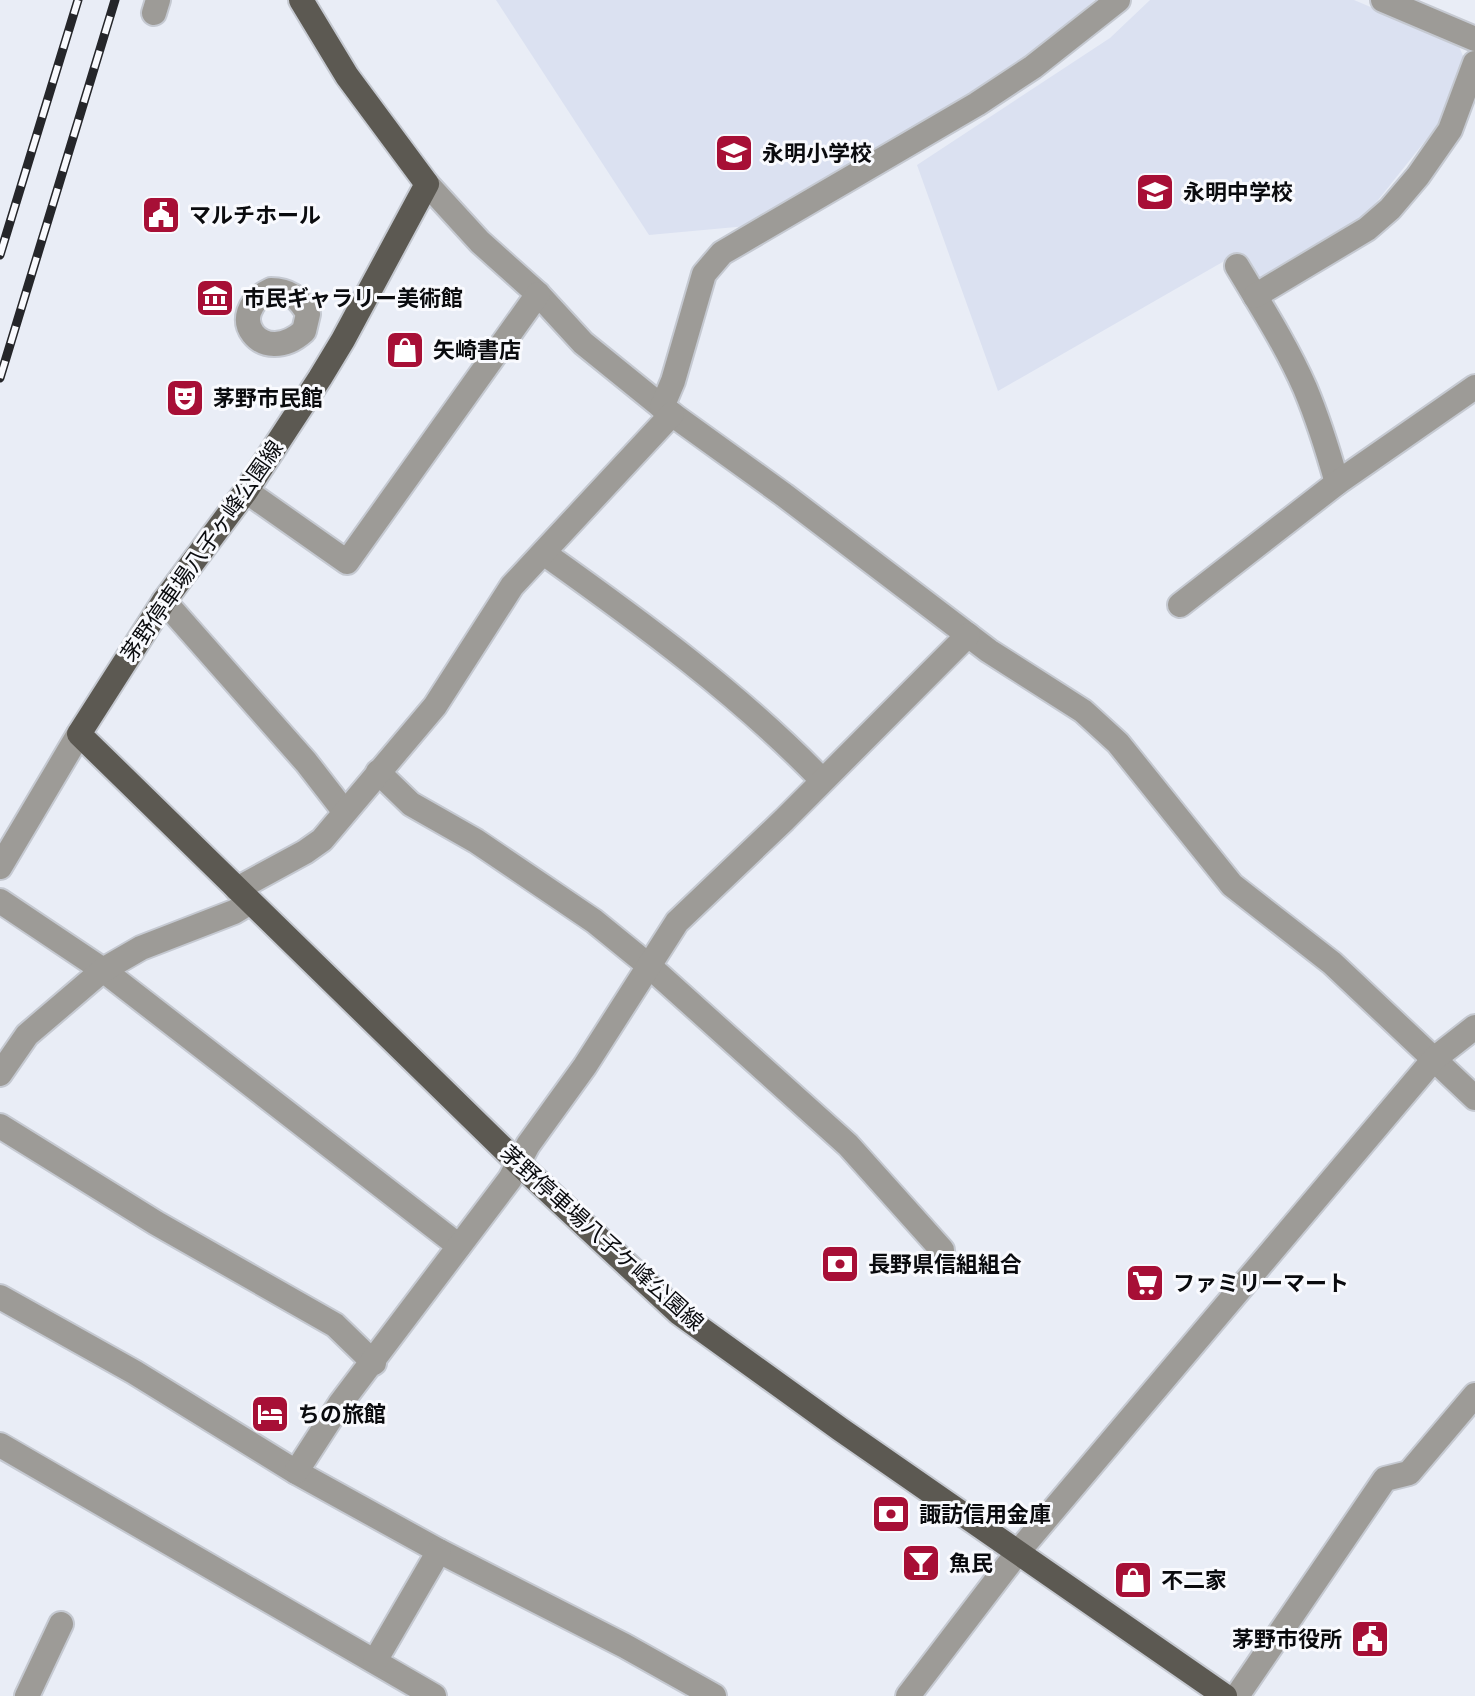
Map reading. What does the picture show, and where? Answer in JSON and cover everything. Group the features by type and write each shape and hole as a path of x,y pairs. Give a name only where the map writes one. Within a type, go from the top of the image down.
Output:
{"main road":[{"path":"301,0 347,76 427,184"},
{"name":"茅野停車場八子ヶ峰公園線","path":"79,734 164,601 246,491 343,340 427,184"},
{"name":"茅野停車場八子ケ峰公園線","path":"79,734 518,1163 679,1313 814,1411 1225,1696"}],"street":[{"path":"0,1074 27,1035 103,970 141,948 234,912 243,896 322,840 435,706 512,586 545,554 667,410 704,274 722,253 977,104 1033,67 1118,0"},
{"path":"1383,0 1475,39"},
{"path":"1255,296 1367,229 1390,209 1450,130 1475,63"},
{"path":"427,184 480,242 538,294 583,343 667,410 968,635 1083,711 1118,743 1232,885 1332,963 1475,1098"},
{"path":"1237,266 1304,387 1321,428 1337,483"},
{"path":"246,491 347,562 538,294"},
{"path":"1180,605 1337,483 1475,387"},
{"path":"545,554 647,627 779,738 822,780"},
{"path":"164,601 306,762 344,811"},
{"path":"296,1472 340,1404 374,1363 510,1179 528,1145 585,1066 677,922 784,820 968,635"},
{"path":"0,867 79,734"},
{"path":"378,772 411,804 476,841 594,921 648,965 848,1145 942,1250"},
{"path":"0,901 103,970 459,1246"},
{"path":"908,1696 1018,1552 1434,1059 1475,1027"},
{"path":"0,1126 156,1223 335,1325 374,1363"},
{"path":"0,1297 134,1372 296,1472 714,1696"},
{"path":"1237,1696 1385,1479 1409,1473 1475,1395"},
{"path":"0,1445 434,1696"},
{"path":"375,1661 439,1551"},
{"path":"27,1696 61,1624"}],"shaded area":[{"name":"永明小学校","path":"496,0 1095,0 999,80 747,226 649,235"},
{"name":"永明中学校","path":"1150,0 1354,0 1458,44 1463,56 1441,121 1363,219 1259,281 1240,252 998,391 917,165 1110,38"}],"railway":[{"path":"0,255 78,0"},
{"path":"0,378 115,0"}],"place":[{"name":"永明小学校","path":"734,153"},
{"name":"永明中学校","path":"1155,192"},
{"name":"マルチホール","path":"161,215"},
{"name":"市民ギャラリー美術館","path":"215,298"},
{"name":"矢崎書店","path":"405,350"},
{"name":"茅野市民館","path":"185,398"},
{"name":"長野県信組組合","path":"840,1264"},
{"name":"ファミリーマート","path":"1145,1283"},
{"name":"ちの旅館","path":"270,1414"},
{"name":"諏訪信用金庫","path":"891,1514"},
{"name":"魚民","path":"921,1563"},
{"name":"不二家","path":"1133,1580"},
{"name":"茅野市役所","path":"1370,1639"}]}
